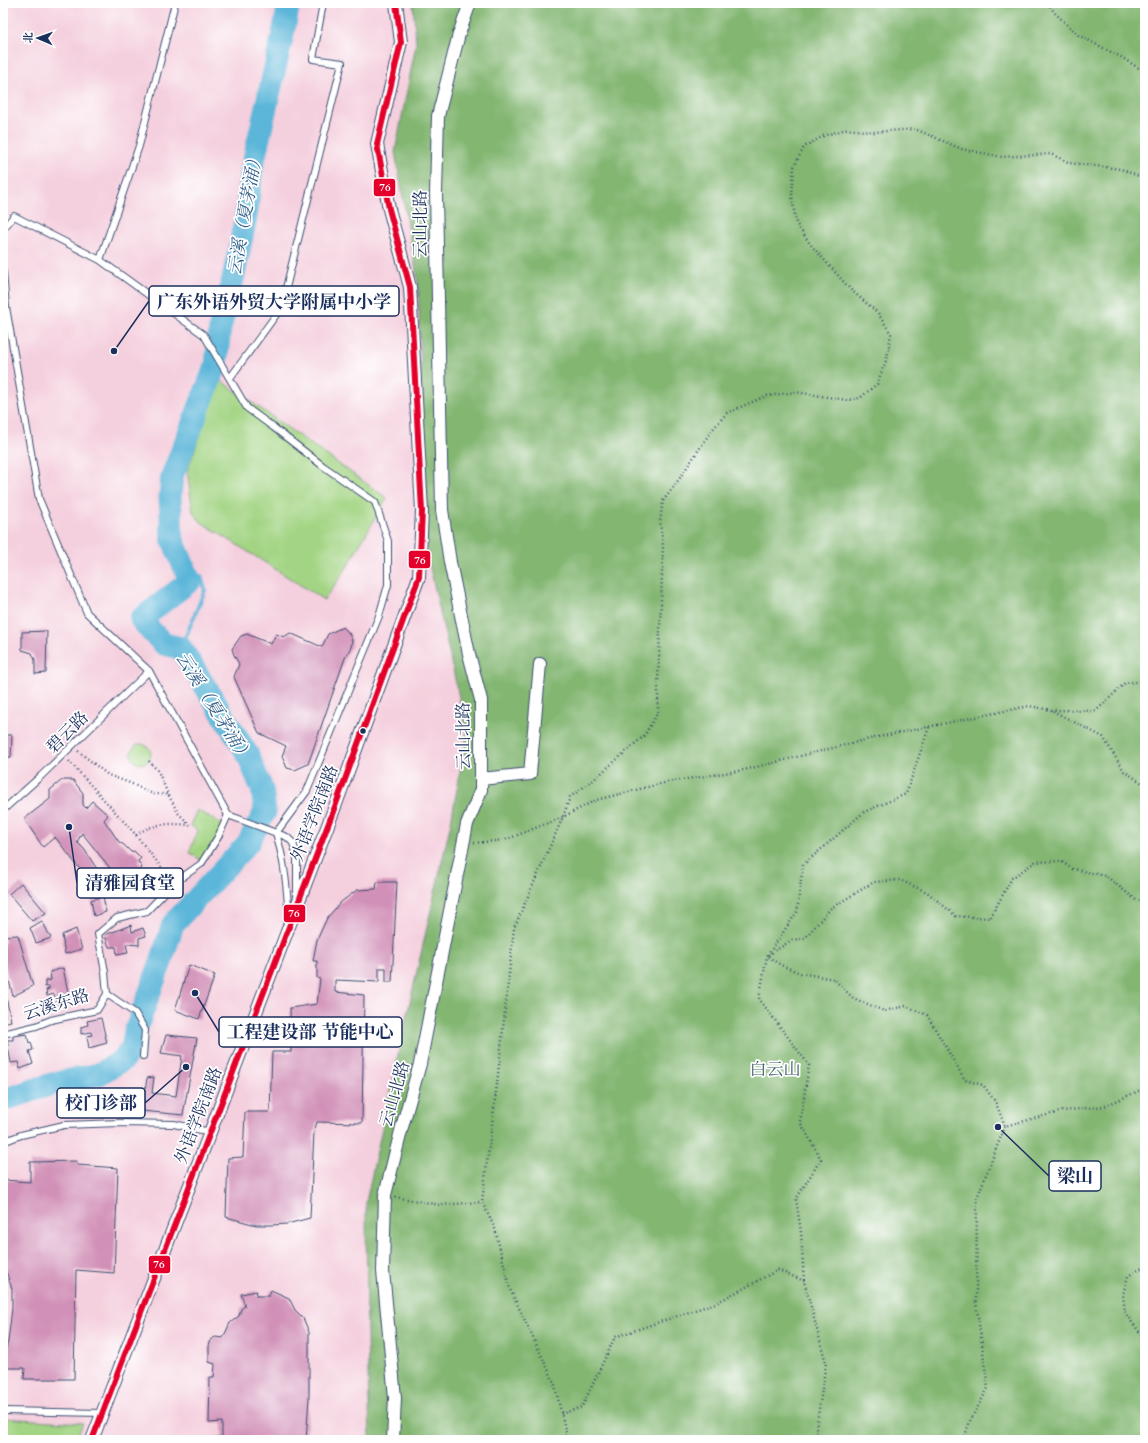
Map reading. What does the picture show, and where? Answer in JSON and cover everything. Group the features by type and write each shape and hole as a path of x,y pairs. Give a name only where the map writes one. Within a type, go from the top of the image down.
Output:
{"street":[{"name":"外语学院南路","path":"92,1440 336,804 419,577 422,510 410,287 389,209 376,144 401,42 396,3"},
{"name":"云山北路","path":"394,1440 395,1398 383,1271 386,1195 402,1127 420,1064 467,824 481,790 481,700 469,654 448,554 442,510 436,193 438,116 459,34 470,3"},
{"path":"422,510 442,510"},
{"path":"481,779 530,774 540,664"}],"lane":[{"path":"100,260 139,146 175,3"},
{"path":"230,378 281,308 342,63 312,59 324,3"},
{"path":"3,229 14,216 100,260 204,335 247,408 323,466 375,502 388,541 388,585 379,616 307,791 276,833"},
{"path":"3,272 6,307 39,500 87,613 149,671 228,815 276,833 287,838 293,843 297,856 297,906"},
{"name":"碧云路","path":"3,810 42,776 149,671"},
{"name":"云溪东路","path":"3,1034 36,1026 51,1020 97,1010 107,994 105,972 98,934 117,918 147,911 174,883 201,864 218,837 228,815"},
{"path":"276,833 283,857 287,886 289,927"},
{"path":"107,994 135,1013 145,1030 143,1056"},
{"path":"3,1142 21,1135 64,1125 120,1123 174,1124 210,1132"},
{"path":"3,1411 102,1413"}],"path":[{"path":"1048,3 1054,12 1078,35 1121,57 1145,72"},
{"path":"565,1440 566,1433 554,1382 510,1289 495,1229 482,1202 497,1084 514,928 563,817 570,797 592,781 644,736 658,712 664,548 660,521 663,501 712,430 727,413 766,396 796,392 846,400 860,398 877,384 886,358 891,334 878,313 851,290 810,244 796,223 792,196 794,167 804,147 823,136 846,129 874,132 915,129 962,149 1002,157 1051,154 1070,162 1121,169 1145,179"},
{"path":"464,845 505,840 563,817 596,800 668,782 744,770 869,739 929,728 1029,706 1051,710 1096,711 1125,683 1145,682"},
{"path":"1051,710 1104,737 1124,771 1145,785"},
{"path":"819,1440 816,1429 826,1363 804,1281 801,1232 796,1199 821,1159 800,1122 809,1065 759,999 767,956 797,912 803,865 864,812 906,794 929,728"},
{"path":"73,745 79,752 108,775 153,794 168,794"},
{"path":"63,755 136,835 174,883"},
{"path":"136,835 146,828 154,825 190,825 178,814 158,770 149,761"},
{"path":"767,956 792,940 805,938 831,908 874,882 900,880 927,892 956,916 990,918 1012,878 1035,862 1061,861 1072,869 1106,876 1136,900 1145,902"},
{"path":"767,956 781,965 800,973 834,979 852,998 884,1011 906,1006 927,1015 965,1080 983,1085 995,1101 1006,1126 977,1198 976,1302 988,1388 969,1423 964,1440"},
{"path":"1006,1126 1063,1111 1105,1106 1145,1088"},
{"path":"386,1195 440,1205 482,1202"},
{"path":"1145,1266 1128,1276 1124,1294 1125,1313 1145,1337"},
{"path":"561,1414 582,1407 615,1337 716,1304 778,1270 804,1281"}],"shaded area":[{"path":"3,3 413,3 416,43 395,152 418,282 427,554 467,733 451,822 366,1202 367,1337 370,1440 3,1440"}],"green space":[{"name":"白云山","path":"413,3 1145,3 1145,1440 370,1440 367,1337 366,1202 451,822 467,733 427,554 418,282 395,152 416,44"},
{"path":"220,380 387,498 344,572 324,600 201,522 193,512 187,471"},
{"path":"141,744 148,747 151,754 148,761 141,764 134,761 131,754 134,747"},
{"path":"197,810 224,825 202,861 189,852 198,831 190,825"},
{"path":"3,1418 83,1423 76,1440 3,1440"}],"building":[{"path":"343,627 349,633 352,641 351,647 345,658 308,764 295,770 287,768 282,756 286,746 259,733 234,677 239,664 232,649 241,636 247,634 271,644 276,634 284,637 290,633 322,647 328,634"},
{"path":"47,631 46,673 35,674 35,660 32,653 22,650 22,632"},
{"path":"3,735 12,735 11,757 3,758"},
{"path":"62,780 73,780 83,793 83,805 86,808 92,801 108,815 104,820 119,842 131,852 134,851 141,858 138,861 142,868 122,883 82,833 77,842 84,849 97,869 86,877 55,837 43,847 24,819 50,799 50,790"},
{"path":"377,882 397,882 392,982 386,982 386,968 379,968 379,982 335,980 335,992 364,995 362,1123 317,1122 314,1132 310,1218 287,1224 256,1225 226,1217 228,1158 243,1157 245,1112 270,1112 272,1052 291,1052 290,1008 317,1004 320,979 317,978 317,961 313,961 317,940 327,918 341,902 357,890 376,889"},
{"path":"21,883 46,913 32,921 9,894"},
{"path":"103,896 106,912 94,916 91,900"},
{"path":"42,921 51,938 36,943 30,928"},
{"path":"131,925 132,932 143,928 146,936 139,938 139,945 126,944 128,953 117,955 116,947 109,947 105,935"},
{"path":"76,929 82,949 65,954 62,935"},
{"path":"18,935 33,986 13,996 3,958 3,943 5,942 5,936"},
{"path":"189,965 215,975 199,1019 175,1010"},
{"path":"63,968 70,1001 57,1004 54,994 47,996 46,990 49,989 49,986 45,987 45,981 51,980 50,972"},
{"path":"3,992 5,992 11,1021 3,1023"},
{"path":"101,1018 107,1043 89,1048 87,1036 92,1035 91,1032 81,1034 81,1027 88,1025 87,1021"},
{"path":"27,1034 29,1043 31,1042 33,1050 29,1051 33,1064 20,1069 18,1062 11,1063 7,1040 13,1040 13,1036"},
{"path":"166,1035 197,1038 183,1115 142,1111 147,1078 154,1077 152,1093 176,1096 182,1056 161,1053"},
{"path":"77,1161 77,1165 118,1168 114,1273 76,1270 74,1379 24,1379 25,1368 3,1368 3,1357 8,1342 12,1308 12,1289 3,1262 3,1180 30,1182 30,1162"},
{"path":"271,1290 289,1298 295,1310 303,1318 309,1332 309,1398 306,1440 215,1440 214,1438 222,1437 222,1422 209,1423 210,1377 214,1377 215,1364 209,1362 209,1346 211,1340 215,1337 223,1338 230,1323 239,1316 241,1309 245,1306 241,1294 257,1291 256,1296 269,1296"}],"waterway":[{"name":"云溪（夏茅涌）","path":"3,1100 52,1084 99,1074 123,1060 132,1048 135,1032 161,962 173,924 248,843 265,812 262,789 247,753 181,648 164,644 141,619 190,581 172,538 170,497 172,476 216,365 220,328 234,275 246,216 252,168 289,3"},
{"path":"181,648 205,590 201,576 190,581"}],"transit line":[{"name":"76","path":"92,1440 336,804 419,577 422,511 410,287 389,209 377,144 401,42 396,3"}],"place":[{"name":"广东外语外贸大学附属中小学","path":"114,351"},
{"name":"清雅园食堂","path":"69,827"},
{"name":"工程建设部 节能中心","path":"195,993"},
{"name":"校门诊部","path":"186,1067"},
{"name":"梁山","path":"998,1127"}]}
